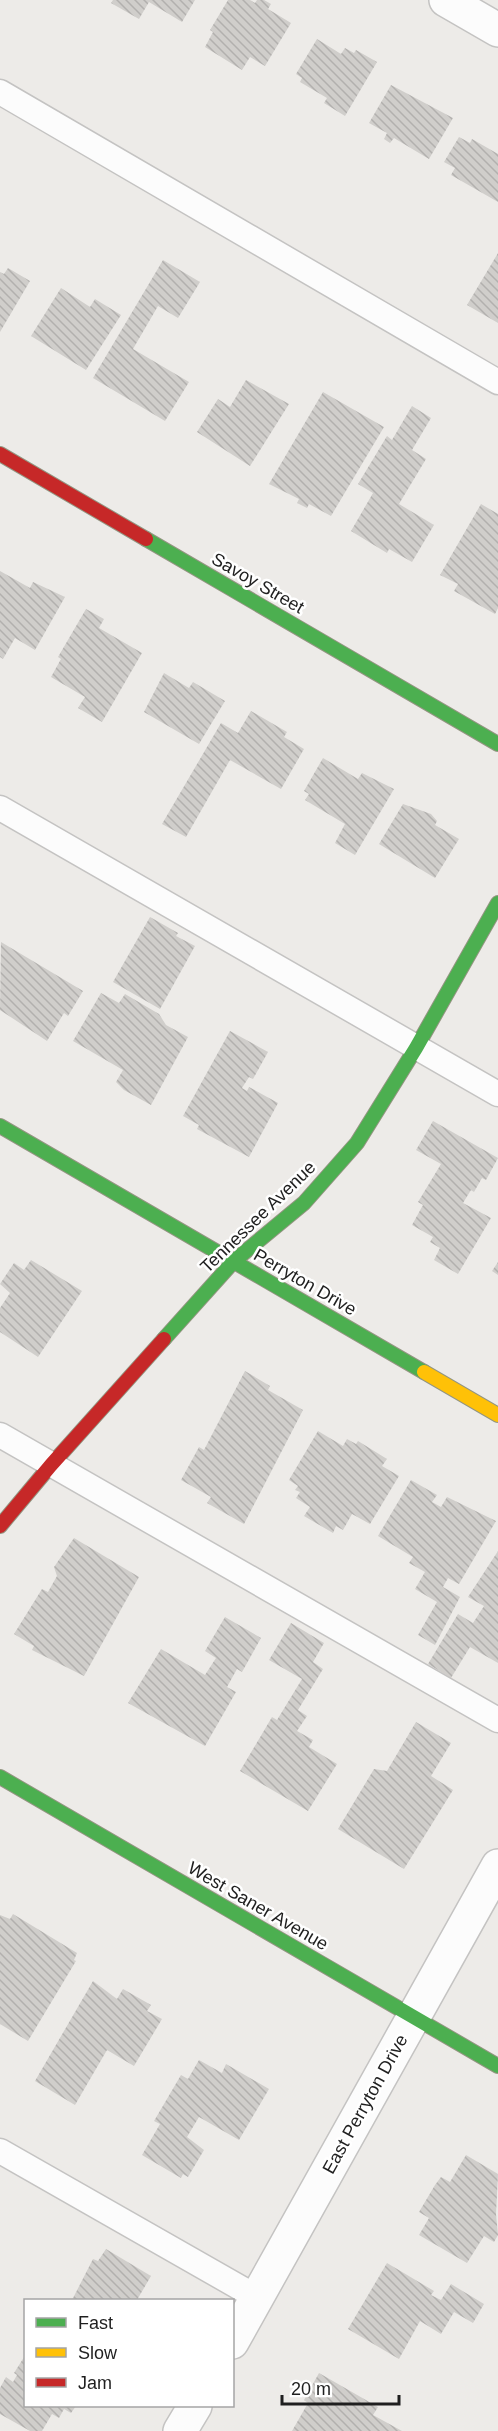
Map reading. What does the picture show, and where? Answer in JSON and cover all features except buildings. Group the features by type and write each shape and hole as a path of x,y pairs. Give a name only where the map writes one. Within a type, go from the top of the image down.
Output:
{"street":[{"path":"446,0 498,30"},
{"name":"Savoy Street","path":"0,454 498,744"},
{"name":"Tennessee Avenue","path":"0,1526 51,1465 234,1261 304,1203 357,1143 416,1048 498,903"},
{"name":"Perryton Drive","path":"0,1126 498,1415"},
{"name":"West Saner Avenue","path":"0,1777 498,2066"},
{"name":"East Perryton Drive","path":"234,2339 498,1866"},
{"path":"180,2431 194,2407"}],"lane":[{"path":"0,92 498,382"},
{"path":"0,808 498,1094"},
{"path":"0,1436 498,1720"},
{"path":"0,2151 258,2298"}],"traffic: fast":[{"path":"146,539 498,744"},
{"path":"164,1339 234,1261 304,1203 357,1143 416,1048 498,903"},
{"path":"0,1126 424,1372"},
{"path":"0,1777 498,2066"}],"traffic: slow":[{"path":"424,1372 498,1415"}],"traffic: jam":[{"path":"0,454 146,539"},
{"path":"0,1526 51,1465 164,1339"}]}
